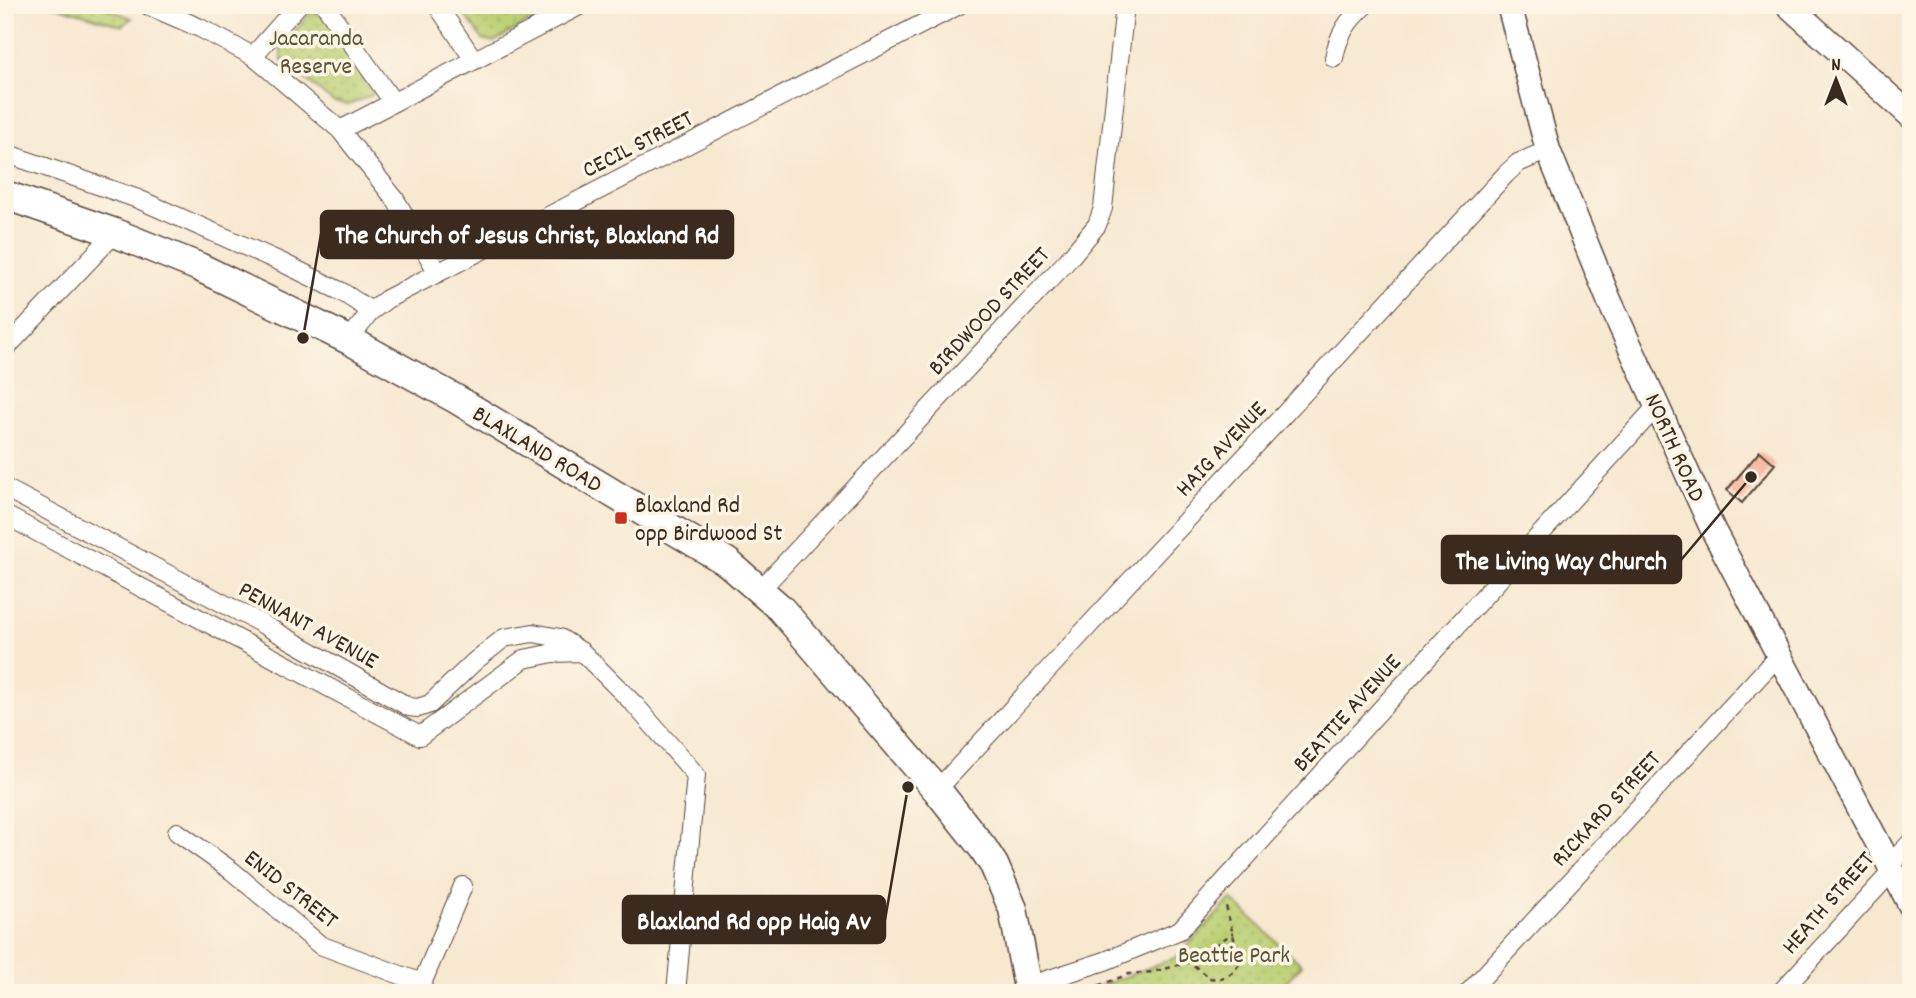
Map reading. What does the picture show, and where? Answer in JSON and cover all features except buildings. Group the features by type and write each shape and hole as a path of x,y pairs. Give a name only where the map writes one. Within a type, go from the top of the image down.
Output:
{"main road":[{"name":"BLAXLAND ROAD","path":"5,195 115,233 199,267 349,340 456,399 727,562 780,608 937,790 983,848 1004,885 1013,909 1029,990"}],"street":[{"path":"147,5 200,28 253,57 340,130 395,198 438,273"},
{"path":"253,57 298,5"},
{"path":"325,5 393,102"},
{"name":"CECIL STREET","path":"349,340 371,311 387,299 959,5"},
{"name":"BIRDWOOD STREET","path":"761,589 1068,260 1097,225 1103,208 1125,5"},
{"path":"1334,58 1336,43 1345,26 1365,5"},
{"name":"NORTH ROAD","path":"1509,5 1548,150 1609,300 1713,530 1911,906"},
{"path":"1788,5 1911,116"},
{"path":"340,130 576,8"},
{"path":"441,12 474,60"},
{"name":"HAIG AVENUE","path":"937,790 1506,174 1518,163 1548,150"},
{"path":"5,153 138,200 283,263 342,292 371,311"},
{"path":"5,349 115,233"},
{"name":"BEATTIE AVENUE","path":"1029,990 1180,930 1657,406"},
{"name":"PENNANT AVENUE","path":"5,488 264,625 409,707 418,708 430,704 475,661 504,638 533,633 560,638 582,652 635,705 696,775 676,993"},
{"name":"PENNANT AVENUE","path":"5,515 420,736 524,659 553,653 582,652"},
{"name":"RICKARD STREET","path":"1468,993 1779,656"},
{"name":"ENID STREET","path":"177,832 232,871 320,945 420,988"},
{"name":"HEATH STREET","path":"1780,993 1884,880 1890,867 1911,842"},
{"path":"420,988 463,886"}],"path":[{"path":"441,12 463,6 576,8"},
{"path":"1190,962 1209,978 1226,978 1240,963 1223,885"},
{"path":"1080,993 1129,974 1153,972 1190,962 1233,933"}],"green space":[{"path":"52,5 98,5 132,18 122,26"},
{"path":"457,5 538,5 542,14 494,42 484,41"},
{"name":"Jacaranda Reserve","path":"310,13 325,16 375,82 372,95 349,105 333,102 282,60 280,47"},
{"name":"Beattie Park","path":"1231,899 1302,965 1275,993 1082,993 1177,957"}],"place":[{"name":"The Church of Jesus Christ, Blaxland Rd","path":"303,338"},
{"name":"The Living Way Church","path":"1751,477"},
{"name":"Blaxland Rd opp Birdwood St","path":"621,518"},
{"name":"Blaxland Rd opp Haig Av","path":"908,787"}]}
